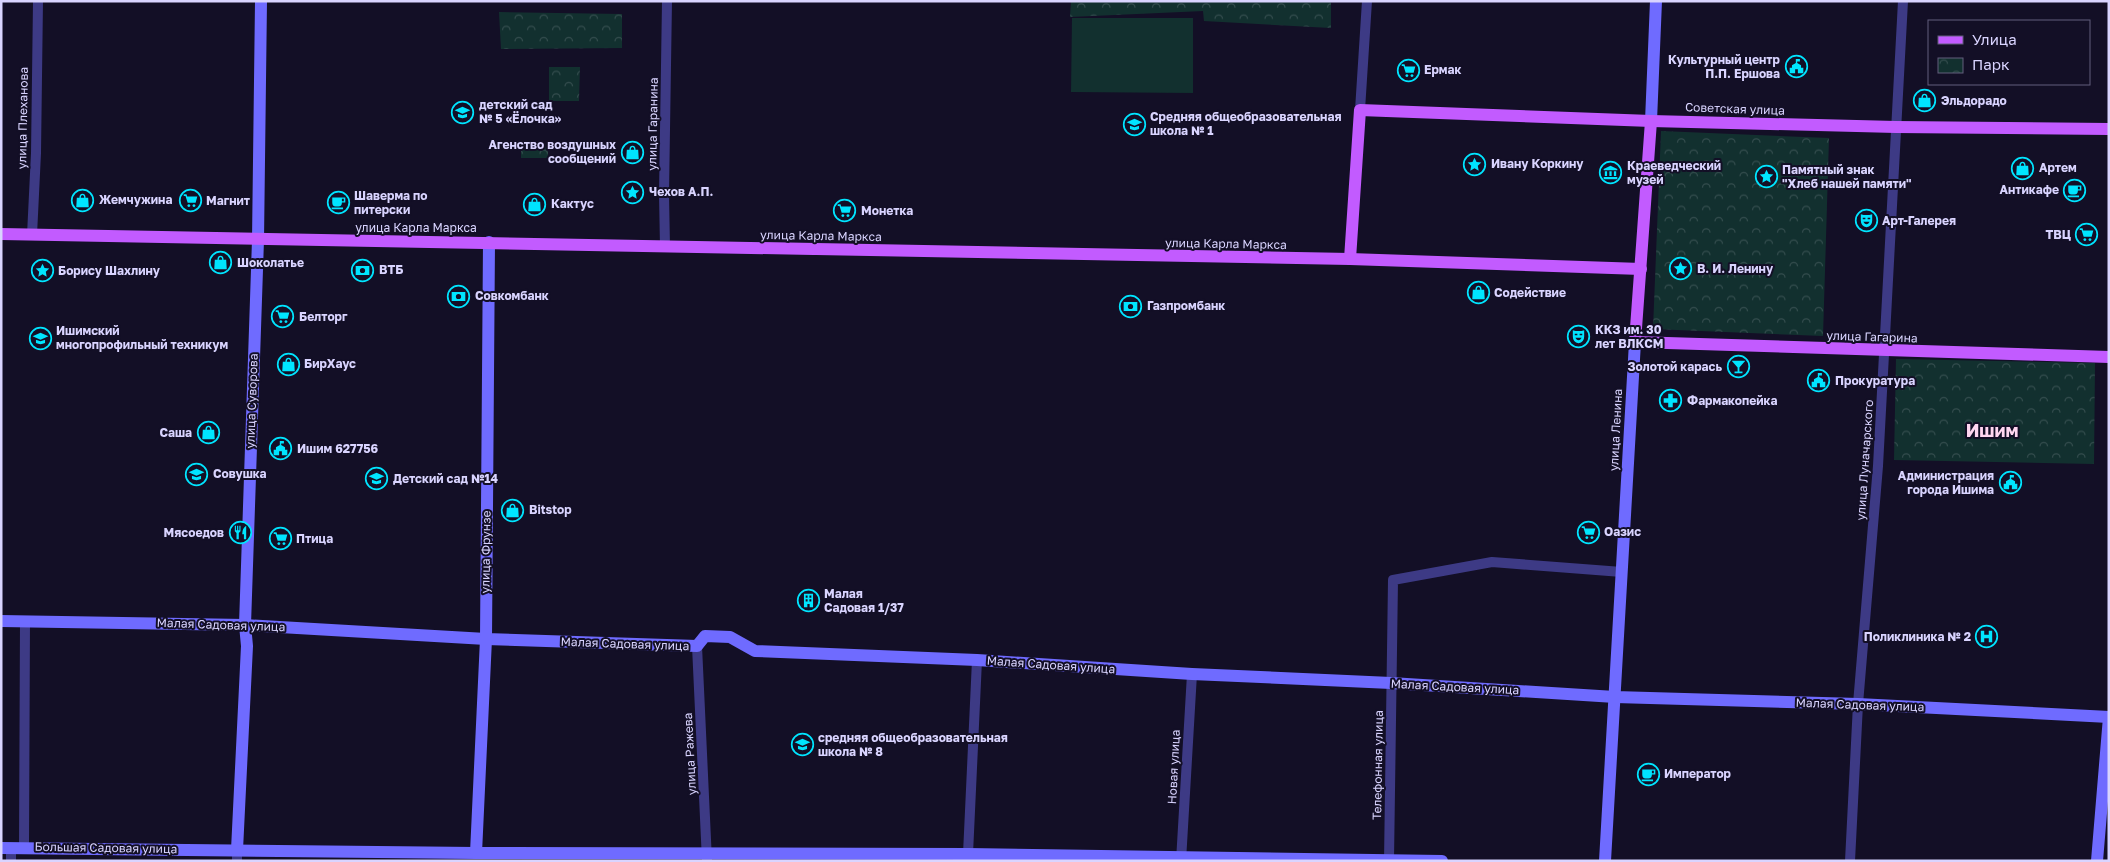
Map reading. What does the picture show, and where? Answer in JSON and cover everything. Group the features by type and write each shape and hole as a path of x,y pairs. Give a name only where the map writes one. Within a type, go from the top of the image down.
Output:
{"main road":[{"name":"Советская улица","path":"1360,110 1896,128 2109,129"},
{"path":"1350,259 1360,110"},
{"name":"улица Ленина","path":"1635,342 1650,121"},
{"name":"улица Карла Маркса","path":"1,234 1350,259 1640,269"},
{"name":"улица Гагарина","path":"1635,342 2109,357"}],"street":[{"name":"улица Плеханова","path":"32,236 36,153 38,1"},
{"name":"улица Суворова","path":"237,855 247,646 245,625 258,240 261,1"},
{"name":"улица Гаранина","path":"665,247 667,1"},
{"path":"1360,110 1367,1"},
{"name":"улица Ленина","path":"1650,121 1656,1"},
{"name":"улица Луначарского","path":"1850,861 1858,704 1878,466 1903,1"},
{"name":"улица Фрунзе","path":"476,857 486,639 489,242"},
{"name":"улица Ленина","path":"1605,861 1635,342"},
{"name":"Телефонная улица","path":"1389,860 1393,580 1492,562 1622,572"},
{"name":"Малая Садовая улица","path":"1,621 245,625 486,639 697,646 705,636 730,637 755,651 977,660 1192,674 1615,696 1858,704 2109,716"},
{"path":"12,851 25,621"},
{"name":"улица Ражева","path":"697,646 707,856"},
{"path":"968,857 977,660"},
{"name":"Новая улица","path":"1182,858 1192,674"},
{"path":"2097,861 2109,716"},
{"name":"Большая Садовая улица","path":"12,851 476,857 968,857 1442,861"}],"green space":[{"path":"1071,1 1331,1 1331,28 1204,21 1203,11 1070,17"},
{"path":"499,12 622,14 622,48 501,49"},
{"path":"1072,18 1193,18 1193,93 1071,92"},
{"path":"549,67 580,67 579,101 549,101"},
{"path":"1661,131 1829,138 1823,336 1653,329"},
{"path":"548,144 548,158 521,158 521,145"},
{"path":"1896,359 2095,363 2094,464 1894,460"}],"place":[{"name":"Культурный центр П.П. Ершова","path":"1796,67"},
{"name":"Ермак","path":"1408,70"},
{"name":"Эльдорадо","path":"1925,101"},
{"name":"детский сад № 5 «Ёлочка»","path":"463,112"},
{"name":"Средняя общеобразовательная школа № 1","path":"1134,124"},
{"name":"Агенство воздушных сообщений","path":"632,152"},
{"name":"Ивану Коркину","path":"1475,164"},
{"name":"Артем","path":"2023,168"},
{"name":"Краеведческий музей","path":"1611,173"},
{"name":"Памятный знак \"Хлеб нашей памяти\"","path":"1766,177"},
{"name":"Антикафе","path":"2075,190"},
{"name":"Чехов А.П.","path":"633,192"},
{"name":"Жемчужина","path":"83,200"},
{"name":"Магнит","path":"190,201"},
{"name":"Шаверма по питерски","path":"338,203"},
{"name":"Кактус","path":"535,204"},
{"name":"Монетка","path":"845,211"},
{"name":"Арт-Галерея","path":"1866,221"},
{"name":"ТВЦ","path":"2087,235"},
{"name":"Шоколатье","path":"221,263"},
{"name":"В. И. Ленину","path":"1681,269"},
{"name":"ВТБ","path":"363,270"},
{"name":"Борису Шахлину","path":"42,271"},
{"name":"Содействие","path":"1478,293"},
{"name":"Совкомбанк","path":"459,296"},
{"name":"Газпромбанк","path":"1131,306"},
{"name":"Белторг","path":"283,317"},
{"name":"ККЗ им. 30 лет ВЛКСМ","path":"1579,337"},
{"name":"Ишимский многопрофильный техникум","path":"40,338"},
{"name":"БирХаус","path":"288,364"},
{"name":"Золотой карась","path":"1738,367"},
{"name":"Прокуратура","path":"1819,381"},
{"name":"Фармакопейка","path":"1671,401"},
{"name":"Саша","path":"208,433"},
{"name":"Ишим 627756","path":"281,449"},
{"name":"Совушка","path":"197,474"},
{"name":"Детский сад №14","path":"377,479"},
{"name":"Администрация города Ишима","path":"2010,483"},
{"name":"Bitstop","path":"513,510"},
{"name":"Оазис","path":"1588,532"},
{"name":"Мясоедов","path":"240,533"},
{"name":"Птица","path":"280,539"},
{"name":"Малая Садовая 1/37","path":"808,601"},
{"name":"Поликлиника № 2","path":"1987,637"},
{"name":"средняя общеобразовательная школа № 8","path":"802,745"},
{"name":"Император","path":"1648,774"}],"district":[{"name":"Ишим","path":"1992,431"}]}
